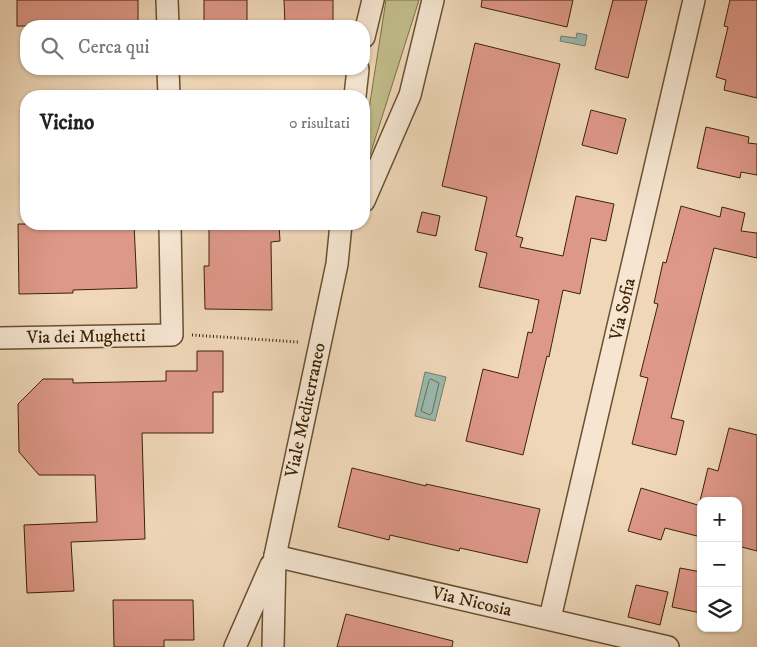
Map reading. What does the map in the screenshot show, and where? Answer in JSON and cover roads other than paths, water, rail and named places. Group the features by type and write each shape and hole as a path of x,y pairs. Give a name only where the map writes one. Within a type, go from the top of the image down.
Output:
{"street":[{"path":"167,0 168,20"},
{"path":"368,20 373,0"},
{"path":"370,187 410,95 433,0"},
{"name":"Via Sofia","path":"550,618 694,0"},
{"path":"168,75 169,90"},
{"path":"356,90 357,75"},
{"name":"Via dei Mughetti","path":"0,338 172,334 170,230"},
{"name":"Viale Mediterraneo","path":"273,647 275,556 336,264 340,230"},
{"name":"Viale Mediterraneo","path":"336,264 351,230"},
{"name":"Via Nicosia","path":"275,556 550,618 668,647"},
{"name":"Viale Mediterraneo","path":"235,647 275,556"}],"water":[{"path":"577,33 587,35 585,46 560,41 561,36 576,38"},
{"path":"425,372 446,377 435,421 415,416"}]}
